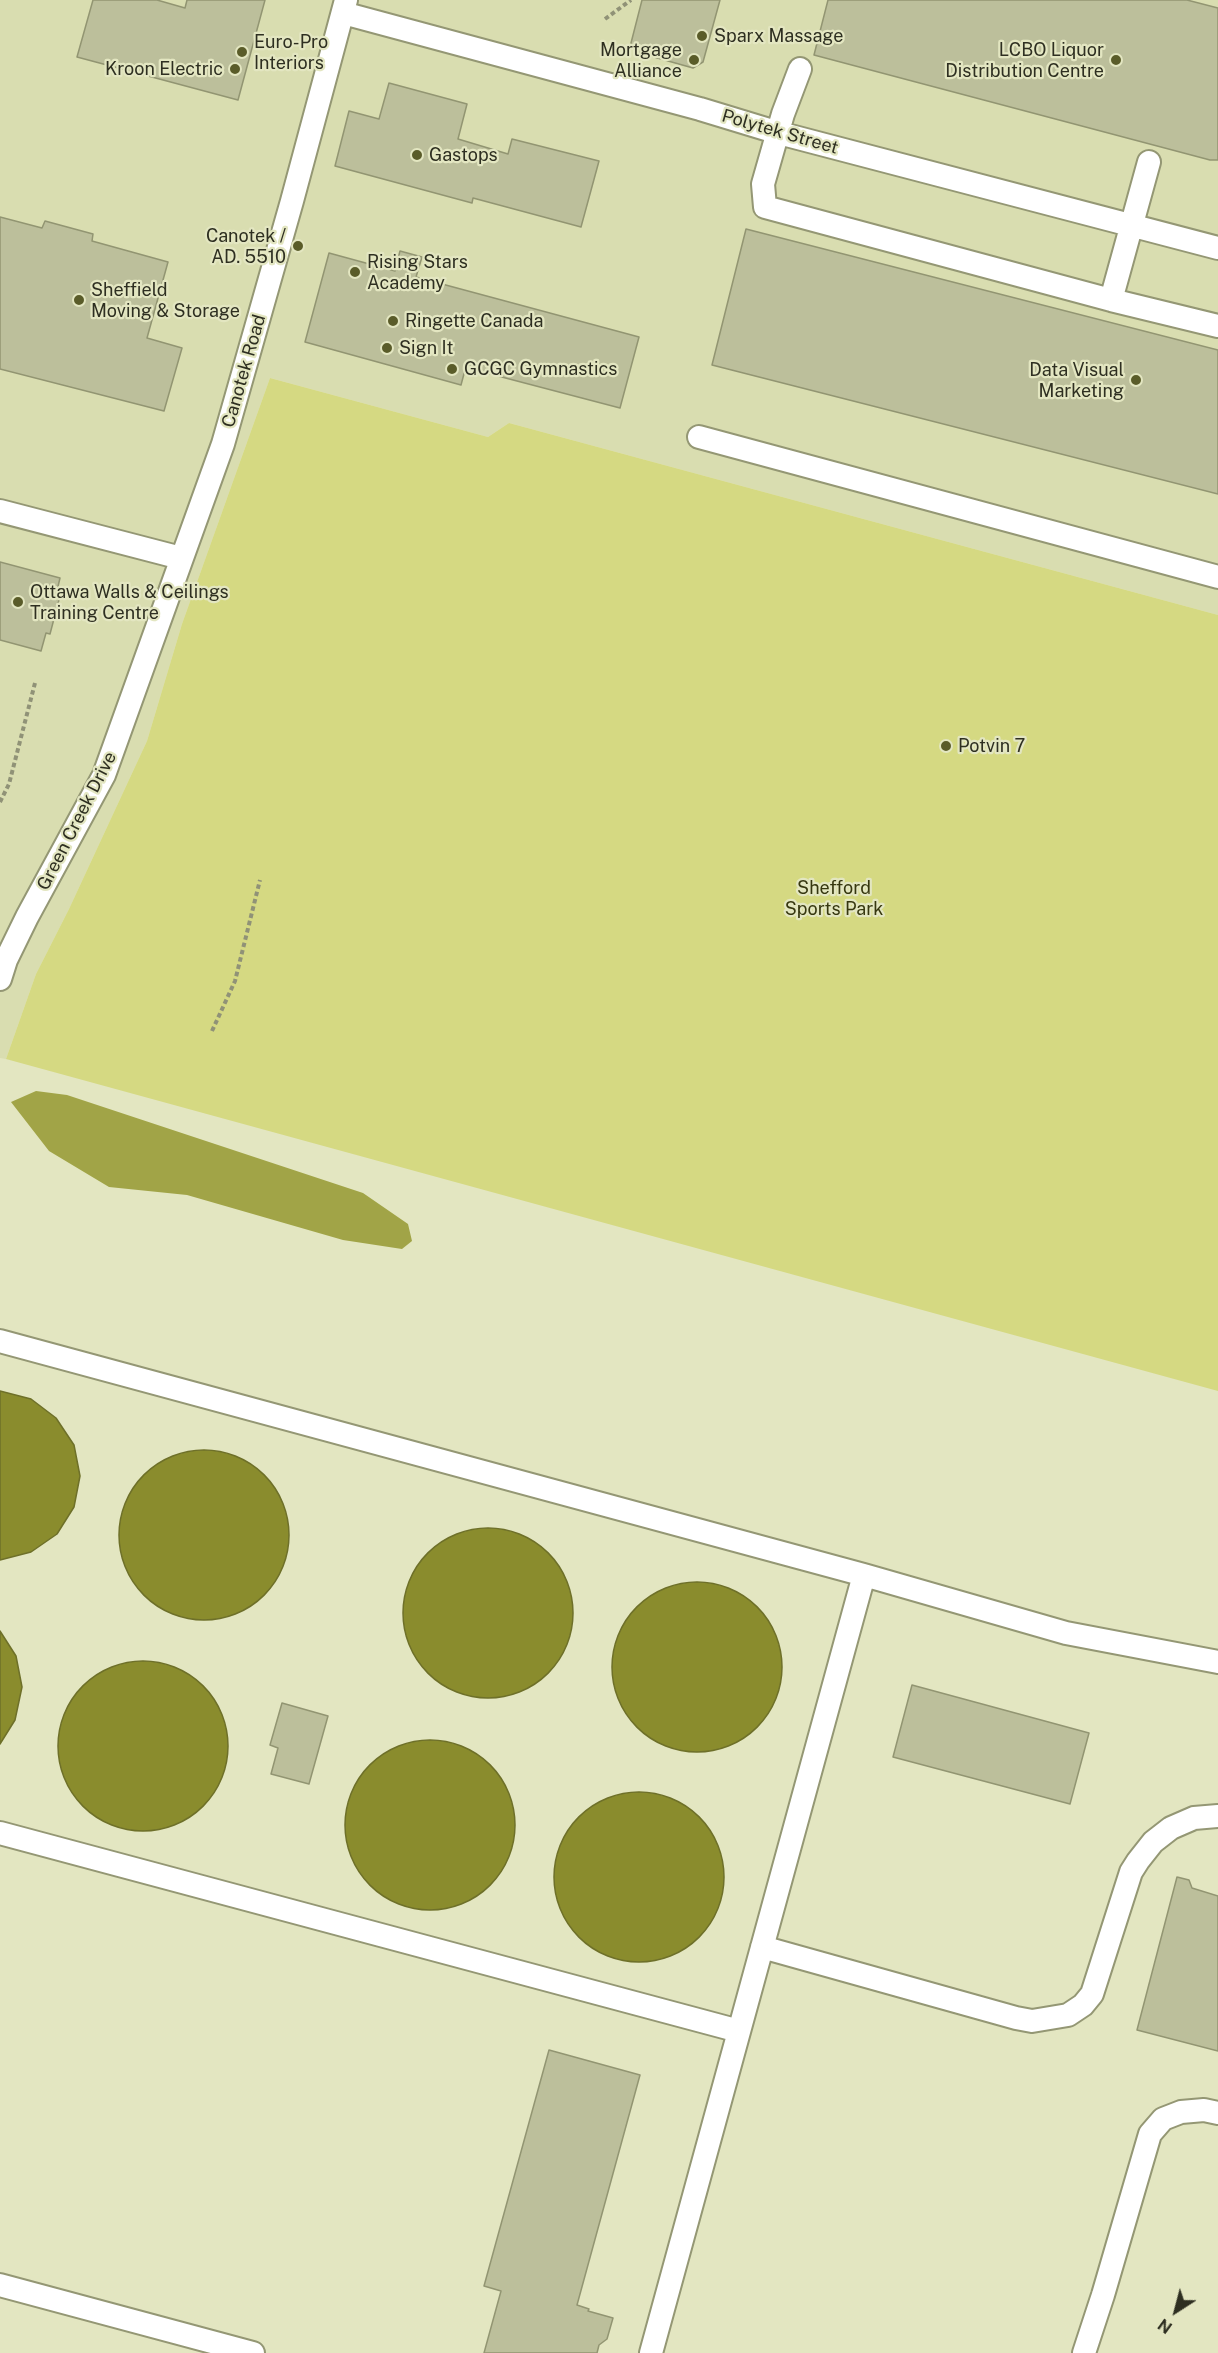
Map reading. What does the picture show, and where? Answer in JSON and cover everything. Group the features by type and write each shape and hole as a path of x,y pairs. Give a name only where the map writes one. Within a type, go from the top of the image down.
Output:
{"street":[{"name":"Polytek Street","path":"344,6 779,133 1218,248"},
{"name":"Canotek Road","path":"181,558 223,444 344,6"},
{"path":"800,69 783,114 764,184 765,207 1111,300 1218,326"},
{"path":"1111,300 1149,162"},
{"path":"699,437 1218,577"},
{"path":"0,512 181,558"},
{"name":"Green Creek Drive","path":"0,980 6,960 27,917 104,775 181,558"},
{"path":"0,1341 864,1575 1066,1633 1218,1662"},
{"path":"651,2353 864,1575"},
{"path":"762,1947 1016,2018 1032,2021 1068,2015 1083,2005 1092,1994 1131,1872 1138,1861 1153,1842 1171,1828 1194,1818 1218,1816"},
{"path":"0,1833 738,2031"},
{"path":"1084,2353 1150,2134 1163,2120 1181,2112 1204,2110 1218,2113"},
{"path":"0,2285 253,2353"}],"path":[{"path":"605,19 631,0"},
{"path":"0,802 9,784 35,683"},
{"path":"212,1031 235,981 260,880"}],"shaded area":[{"path":"0,0 1218,0 1218,615 509,423 488,437 270,378 182,624 147,741 69,909 36,974 6,1059 0,1058"},
{"path":"36,1091 67,1095 363,1193 408,1224 412,1241 402,1249 343,1240 187,1195 109,1187 49,1151 11,1102"},
{"path":"0,1391 31,1399 56,1418 74,1445 80,1476 74,1507 57,1534 31,1552 0,1560"},
{"path":"204,1450 236,1457 264,1475 282,1503 289,1535 282,1567 264,1595 236,1613 204,1620 172,1613 144,1595 126,1567 119,1535 126,1503 144,1475 172,1457"},
{"path":"488,1528 520,1535 548,1553 566,1581 573,1613 566,1645 548,1673 520,1691 488,1698 456,1691 428,1673 410,1645 403,1613 410,1581 428,1553 456,1535"},
{"path":"697,1582 729,1589 757,1607 775,1635 782,1667 775,1699 757,1727 729,1745 697,1752 665,1745 637,1727 619,1699 612,1667 619,1635 637,1607 665,1589"},
{"path":"0,1631 16,1656 22,1687 15,1720 0,1744"},
{"path":"143,1661 175,1668 203,1686 221,1714 228,1746 221,1778 203,1806 175,1824 143,1831 111,1824 83,1806 65,1778 58,1746 65,1714 83,1686 111,1668"},
{"path":"430,1740 462,1747 490,1765 508,1793 515,1825 508,1857 490,1885 462,1903 430,1910 398,1903 370,1885 352,1857 345,1825 352,1793 370,1765 398,1747"},
{"path":"639,1792 671,1799 699,1817 717,1845 724,1877 717,1909 699,1937 671,1955 639,1962 607,1955 579,1937 561,1909 554,1877 561,1845 579,1817 607,1799"}],"green space":[{"name":"Shefford Sports Park","path":"270,378 488,437 509,423 1218,615 1218,1391 6,1059 36,974 69,909 147,741 182,624"}],"building":[{"path":"93,0 157,0 185,8 187,0 265,0 238,100 77,57"},
{"path":"642,0 720,0 703,62 693,68 636,52 631,43"},
{"path":"828,0 1187,0 1218,8 1218,160 1210,160 814,55"},
{"name":"Gastops","path":"389,83 467,104 458,139 508,154 512,139 599,161 581,227 473,198 472,203 335,166 349,111 379,119"},
{"name":"Sheffield Moving & Storage","path":"0,217 42,228 45,221 93,234 92,241 168,262 147,338 182,348 164,411 0,369"},
{"path":"746,229 1218,350 1218,494 712,365"},
{"path":"400,251 422,257 416,277 639,337 620,408 475,370 475,373 465,370 461,385 305,342 329,253 395,271"},
{"path":"0,562 60,578 56,595 60,596 50,634 46,633 41,651 0,640"},
{"path":"912,1685 1089,1733 1070,1804 893,1757"},
{"path":"282,1703 328,1716 309,1784 271,1774 278,1748 270,1745"},
{"path":"1177,1877 1189,1880 1192,1888 1218,1896 1218,2051 1137,2030"},
{"path":"549,2050 640,2075 577,2305 589,2309 588,2311 613,2318 607,2339 599,2345 597,2353 484,2353 501,2291 484,2286"}],"place":[{"name":"Sparx Massage","path":"702,36"},
{"name":"Euro-Pro Interiors","path":"242,52"},
{"name":"Mortgage Alliance","path":"694,60"},
{"name":"LCBO Liquor Distribution Centre","path":"1116,60"},
{"name":"Kroon Electric","path":"235,69"},
{"name":"Gastops","path":"417,155"},
{"name":"Canotek / AD. 5510","path":"298,246"},
{"name":"Rising Stars Academy","path":"355,272"},
{"name":"Sheffield Moving & Storage","path":"79,300"},
{"name":"Ringette Canada","path":"393,321"},
{"name":"Sign It","path":"387,348"},
{"name":"GCGC Gymnastics","path":"452,369"},
{"name":"Data Visual Marketing","path":"1136,380"},
{"name":"Ottawa Walls & Ceilings Training Centre","path":"18,602"},
{"name":"Potvin 7","path":"946,746"}]}
